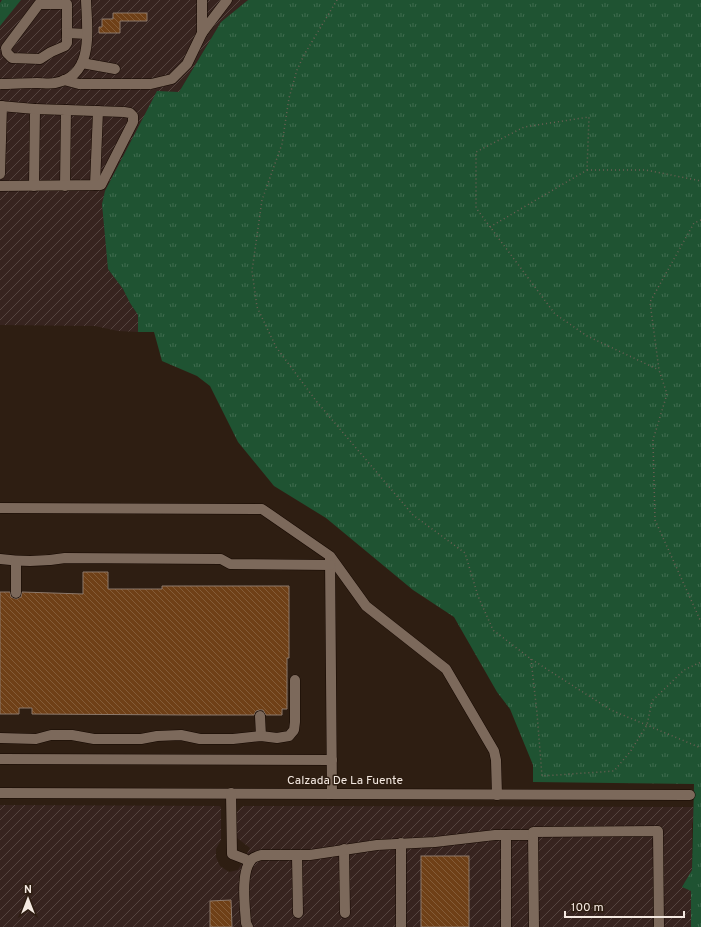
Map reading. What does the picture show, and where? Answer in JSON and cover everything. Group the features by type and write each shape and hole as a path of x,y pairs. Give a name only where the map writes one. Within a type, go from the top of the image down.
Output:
{"street":[{"path":"0,84 55,83 64,80 76,71 82,63 86,49 86,0"},
{"path":"202,0 202,33"},
{"path":"64,80 79,84 151,84 172,79 187,64 202,33 227,0"},
{"path":"39,4 67,4 67,33 67,43 65,46 40,59 12,58 7,53 6,48 8,44 39,4"},
{"path":"67,33 87,34"},
{"path":"82,63 115,69"},
{"path":"0,174 1,106 130,113 133,116 133,122 102,185 0,186"},
{"path":"34,186 35,109"},
{"path":"65,186 66,110"},
{"path":"95,185 98,111"},
{"path":"0,508 262,509 330,561 366,606 446,669 494,751 496,760 497,795"},
{"path":"0,559 16,562 45,561 65,558 221,559 230,564 330,561"},
{"path":"330,561 332,794"},
{"path":"16,562 16,593"},
{"path":"0,738 36,739 51,735 72,735 94,739 141,739 157,736 181,735 200,739 233,739 261,736 276,738 289,736 294,730 296,722 295,680"},
{"path":"260,716 261,736"},
{"path":"0,759 332,760"},
{"name":"Calzada De La Fuente","path":"0,793 690,795"},
{"path":"231,793 232,854 245,859 249,863"},
{"path":"534,927 533,832 658,831 659,927"},
{"path":"506,835 506,927"},
{"path":"248,927 246,923 245,874 249,863 253,858 261,855 297,856 377,845 435,842 478,836 528,835"},
{"path":"401,843 401,927"},
{"path":"344,849 345,913"},
{"path":"297,856 298,913"}],"path":[{"path":"337,0 304,55 297,70 289,98 282,144 262,200 252,271 258,307 276,347 317,402 413,515 465,553 478,596 493,630 531,659 611,710 701,748"},
{"path":"587,170 589,117 524,127 476,152 476,208 555,314 587,336 659,370"},
{"path":"490,227 587,170 646,170 701,181"},
{"path":"701,220 694,223 650,302 659,370 667,394 653,440 655,520 701,622"},
{"path":"531,659 542,776 614,771 630,752 647,725 652,701 684,670 701,662"}],"shaded area":[{"path":"0,0 248,0 221,22 179,92 108,269 123,289 138,315 138,332 118,331 95,326 0,325"},
{"path":"0,805 219,806 221,807 221,840 216,849 216,857 220,866 229,872 238,870 250,848 237,838 237,812 244,806 693,807 697,811 692,824 692,870 683,887 691,891 691,927 0,927"}],"green space":[{"path":"2,0 21,0 0,26 0,3"},
{"path":"248,0 701,0 701,927 691,927 691,891 682,887 692,870 694,784 533,782 533,765 510,709 497,692 454,617 413,590 326,518 274,486 238,442 210,386 197,376 162,361 154,332 138,332 138,315 123,289 108,269 102,204 105,191 157,91 179,92 221,22"}],"building":[{"path":"113,13 147,13 147,21 120,21 120,33 99,33 99,27 102,27 102,19 113,19"},
{"path":"83,572 108,572 108,589 162,589 162,586 289,586 287,709 282,709 282,715 266,715 263,710 256,711 254,715 32,714 32,708 19,708 19,714 0,714 0,592 10,592 11,597 16,599 21,597 22,592 83,594"},
{"path":"421,856 469,856 469,927 421,927"},
{"path":"231,900 232,927 210,927 210,901"}]}
